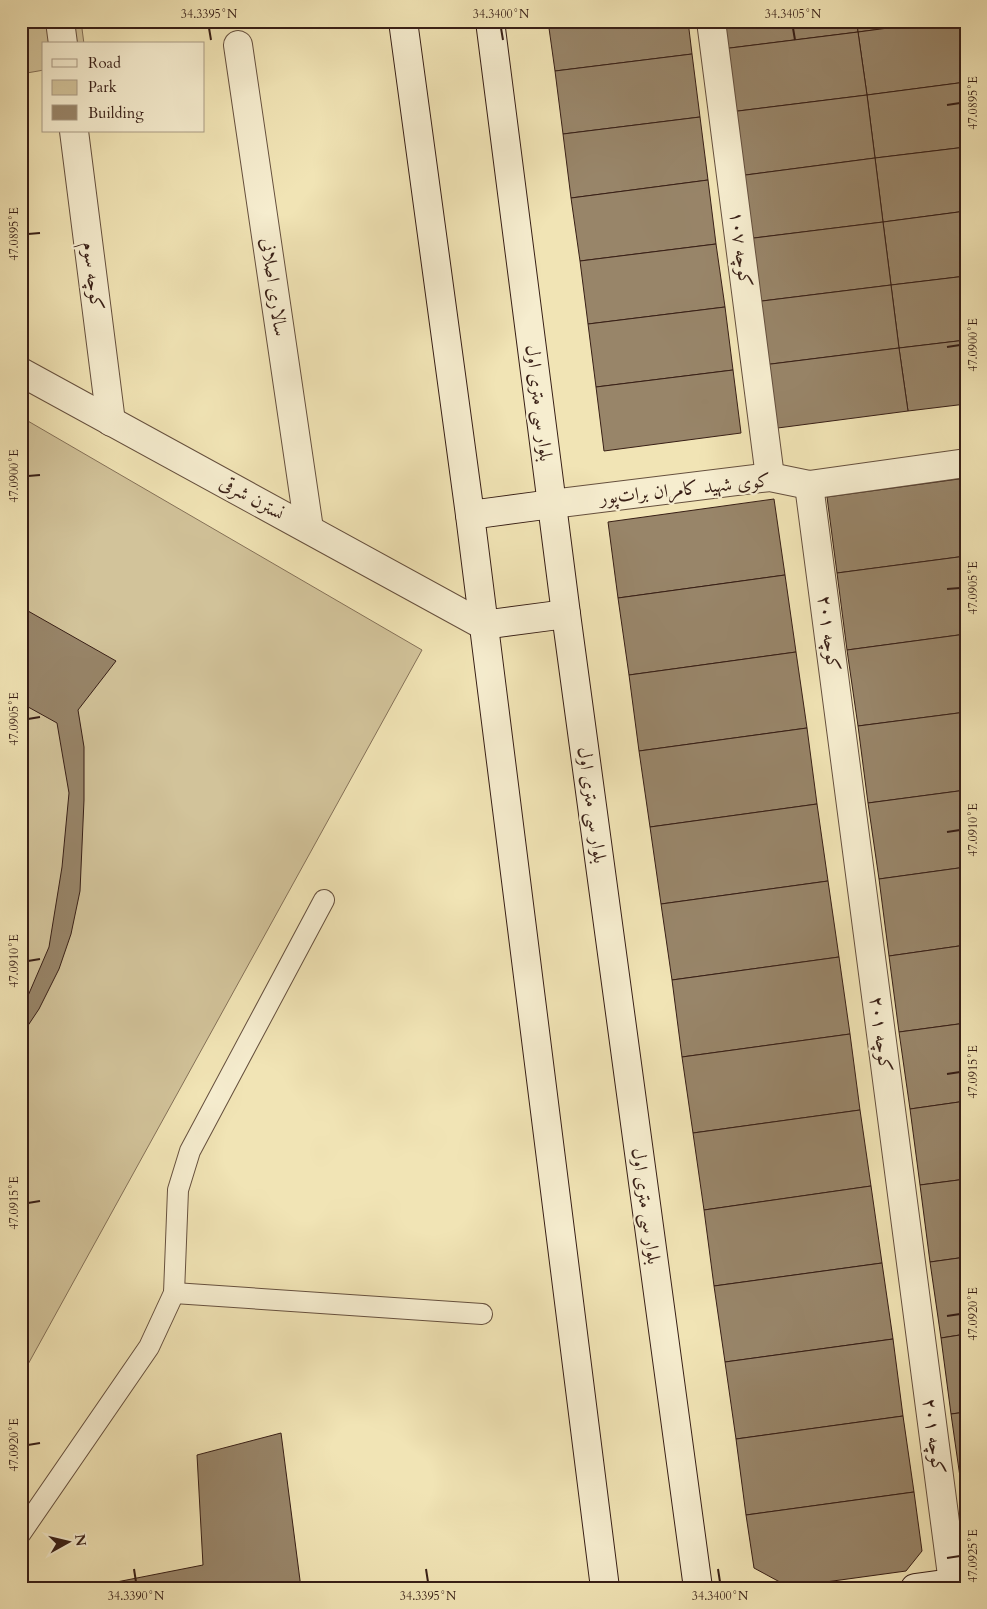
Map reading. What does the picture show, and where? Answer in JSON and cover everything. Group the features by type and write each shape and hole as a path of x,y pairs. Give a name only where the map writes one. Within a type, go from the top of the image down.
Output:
{"main road":[{"path":"60,21 63,42"},
{"path":"404,21 470,515 605,1588"},
{"name":"بلوار سی متری اول","path":"490,21 566,614 698,1588"},
{"name":"کوچه ۱۰۷","path":"711,21 770,477"},
{"name":"سالاری اصلانی","path":"238,45 309,529"},
{"name":"کوچه سوم","path":"74,132 111,422"},
{"name":"نسترن شرقی","path":"21,372 483,625"},
{"name":"کوی شهید کامران برات‌پور","path":"470,515 770,477 809,485 966,463"},
{"name":"کوچه ۲۰۱","path":"809,485 959,1582"},
{"path":"483,625 566,614"},
{"path":"915,1588 959,1582"}],"lane":[{"path":"21,1533 149,1347 174,1293 178,1190 190,1151 324,900"},
{"path":"174,1293 482,1314"}],"green space":[{"path":"21,21 81,21 84,42 42,42 42,70 21,74"},
{"path":"21,417 422,650 21,1377"}],"building":[{"path":"548,21 688,21 692,54 555,71"},
{"path":"718,21 857,21 858,32 722,49"},
{"path":"857,21 941,21 858,32"},
{"path":"941,21 966,21 966,82 867,95 858,32"},
{"path":"858,32 867,95 730,112 722,49"},
{"path":"692,54 700,117 563,134 555,71"},
{"path":"966,82 966,147 875,158 867,95"},
{"path":"867,95 875,158 738,176 730,112"},
{"path":"700,117 708,180 571,198 563,134"},
{"path":"966,147 966,211 883,222 875,158"},
{"path":"875,158 883,222 746,239 738,176"},
{"path":"708,180 716,244 580,261 571,198"},
{"path":"966,211 966,276 891,285 883,222"},
{"path":"883,222 891,285 754,302 746,239"},
{"path":"716,244 725,307 588,324 580,261"},
{"path":"966,276 966,340 899,348 891,285"},
{"path":"891,285 899,348 763,365 754,302"},
{"path":"725,307 733,370 596,387 588,324"},
{"path":"966,340 966,404 908,411 899,348"},
{"path":"899,348 908,411 770,429 763,365"},
{"path":"733,370 741,433 604,451 596,387"},
{"path":"966,478 966,556 837,573 827,497"},
{"path":"774,499 785,575 618,598 608,522"},
{"path":"966,556 966,634 847,650 837,573"},
{"path":"785,575 796,652 629,675 618,598"},
{"path":"21,607 116,661 78,710 84,747 80,891 71,934 59,969 39,1009 21,1036 21,1012 49,947 62,867 69,793 57,723 21,703"},
{"path":"966,634 966,712 858,726 847,650"},
{"path":"796,652 807,728 639,751 629,675"},
{"path":"966,712 966,790 868,803 858,726"},
{"path":"807,728 817,804 650,827 639,751"},
{"path":"966,790 966,867 879,879 868,803"},
{"path":"817,804 828,881 661,904 650,827"},
{"path":"966,867 966,945 889,956 879,879"},
{"path":"828,881 839,957 672,980 661,904"},
{"path":"966,945 966,1023 899,1032 889,956"},
{"path":"839,957 850,1034 682,1057 672,980"},
{"path":"966,1023 966,1101 910,1109 899,1032"},
{"path":"850,1034 860,1110 693,1133 682,1057"},
{"path":"966,1101 966,1179 920,1185 910,1109"},
{"path":"860,1110 871,1186 704,1210 693,1133"},
{"path":"966,1179 966,1257 930,1262 920,1185"},
{"path":"871,1186 882,1263 714,1286 704,1210"},
{"path":"966,1257 966,1334 941,1338 930,1262"},
{"path":"882,1263 893,1339 725,1362 714,1286"},
{"path":"966,1334 966,1412 951,1414 941,1338"},
{"path":"893,1339 903,1416 736,1439 725,1362"},
{"path":"966,1412 966,1490 962,1491 951,1414"},
{"path":"903,1416 914,1492 746,1515 736,1439"},
{"path":"281,1433 301,1588 86,1588 203,1565 197,1455"},
{"path":"966,1490 966,1520 962,1491"},
{"path":"914,1492 922,1551 906,1571 789,1587 754,1568 746,1515"}]}
